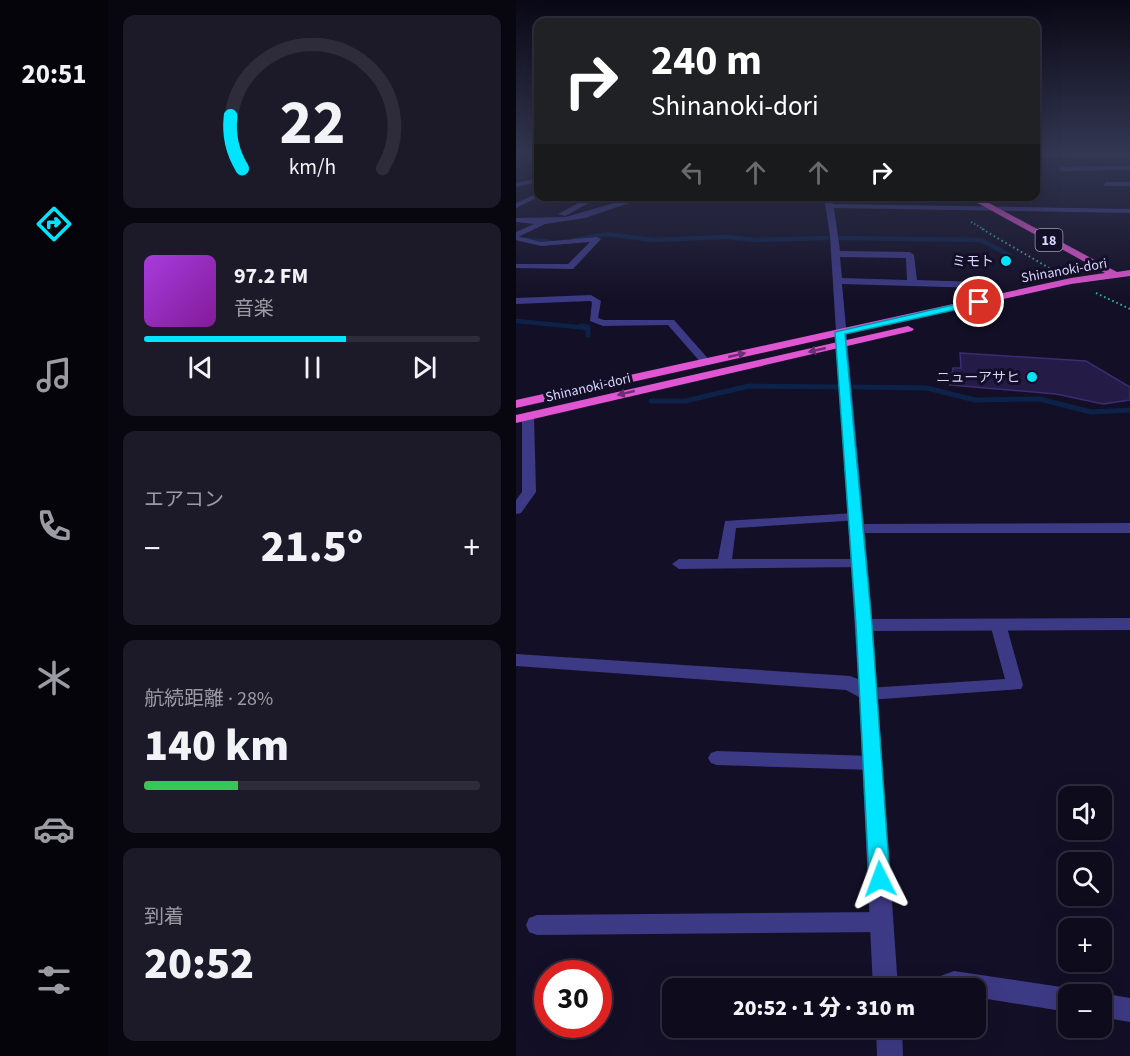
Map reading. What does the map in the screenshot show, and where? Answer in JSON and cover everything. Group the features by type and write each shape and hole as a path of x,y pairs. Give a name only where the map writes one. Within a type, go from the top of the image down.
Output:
{"highway":[{"name":"18","path":"978,201 1124,274 1130,281"},
{"name":"Shinanoki-dori","path":"516,404 706,362 840,338 1083,289 1124,274"},
{"name":"Shinanoki-dori","path":"522,417 840,338"}],"street":[{"path":"516,236 588,201"},
{"path":"516,220 540,224 559,223 630,201"},
{"path":"829,201 864,625 885,978"},
{"path":"834,201 945,207 1130,211"},
{"path":"835,254 910,255 912,281"},
{"path":"837,281 912,281 981,285"},
{"path":"516,510 529,492 522,417"},
{"path":"856,523 1130,528"},
{"path":"864,625 1130,624"},
{"path":"516,660 850,683 868,694"},
{"path":"889,1038 890,1056"}],"lane":[{"path":"516,236 541,244 597,238 570,267 516,266"},
{"path":"516,301 591,298 597,301 593,319 603,323 672,322 706,362"},
{"path":"724,564 730,524 856,523"},
{"path":"679,564 859,564"},
{"path":"868,694 1015,685 998,624"},
{"path":"717,758 873,763"},
{"path":"537,925 882,922"},
{"path":"986,987 1058,998"},
{"path":"1112,1007 1130,1010"}],"path":[{"path":"945,207 1051,269"},
{"path":"1096,293 1130,309"}],"building":[{"name":"ニューアサヒ","path":"960,353 1086,361 1130,387 1130,400 1103,404 1056,394 950,385 953,368 961,368"}],"waterway":[{"path":"573,240 607,234 653,240 726,237 756,240 827,238"},
{"path":"840,238 981,240 1009,255"},
{"path":"523,239 550,242"},
{"path":"516,321 588,328"},
{"path":"581,326 588,328"},
{"path":"588,328 588,335"},
{"path":"651,401 685,401 749,386 841,387"},
{"path":"855,387 927,388 975,400 1040,399 1091,412 1130,410"}],"place":[{"name":"ミモト","path":"1006,261"},
{"name":"ニューアサヒ","path":"1032,377"}],"route":[{"path":"880,879 864,625 840,332 979,302"}]}
